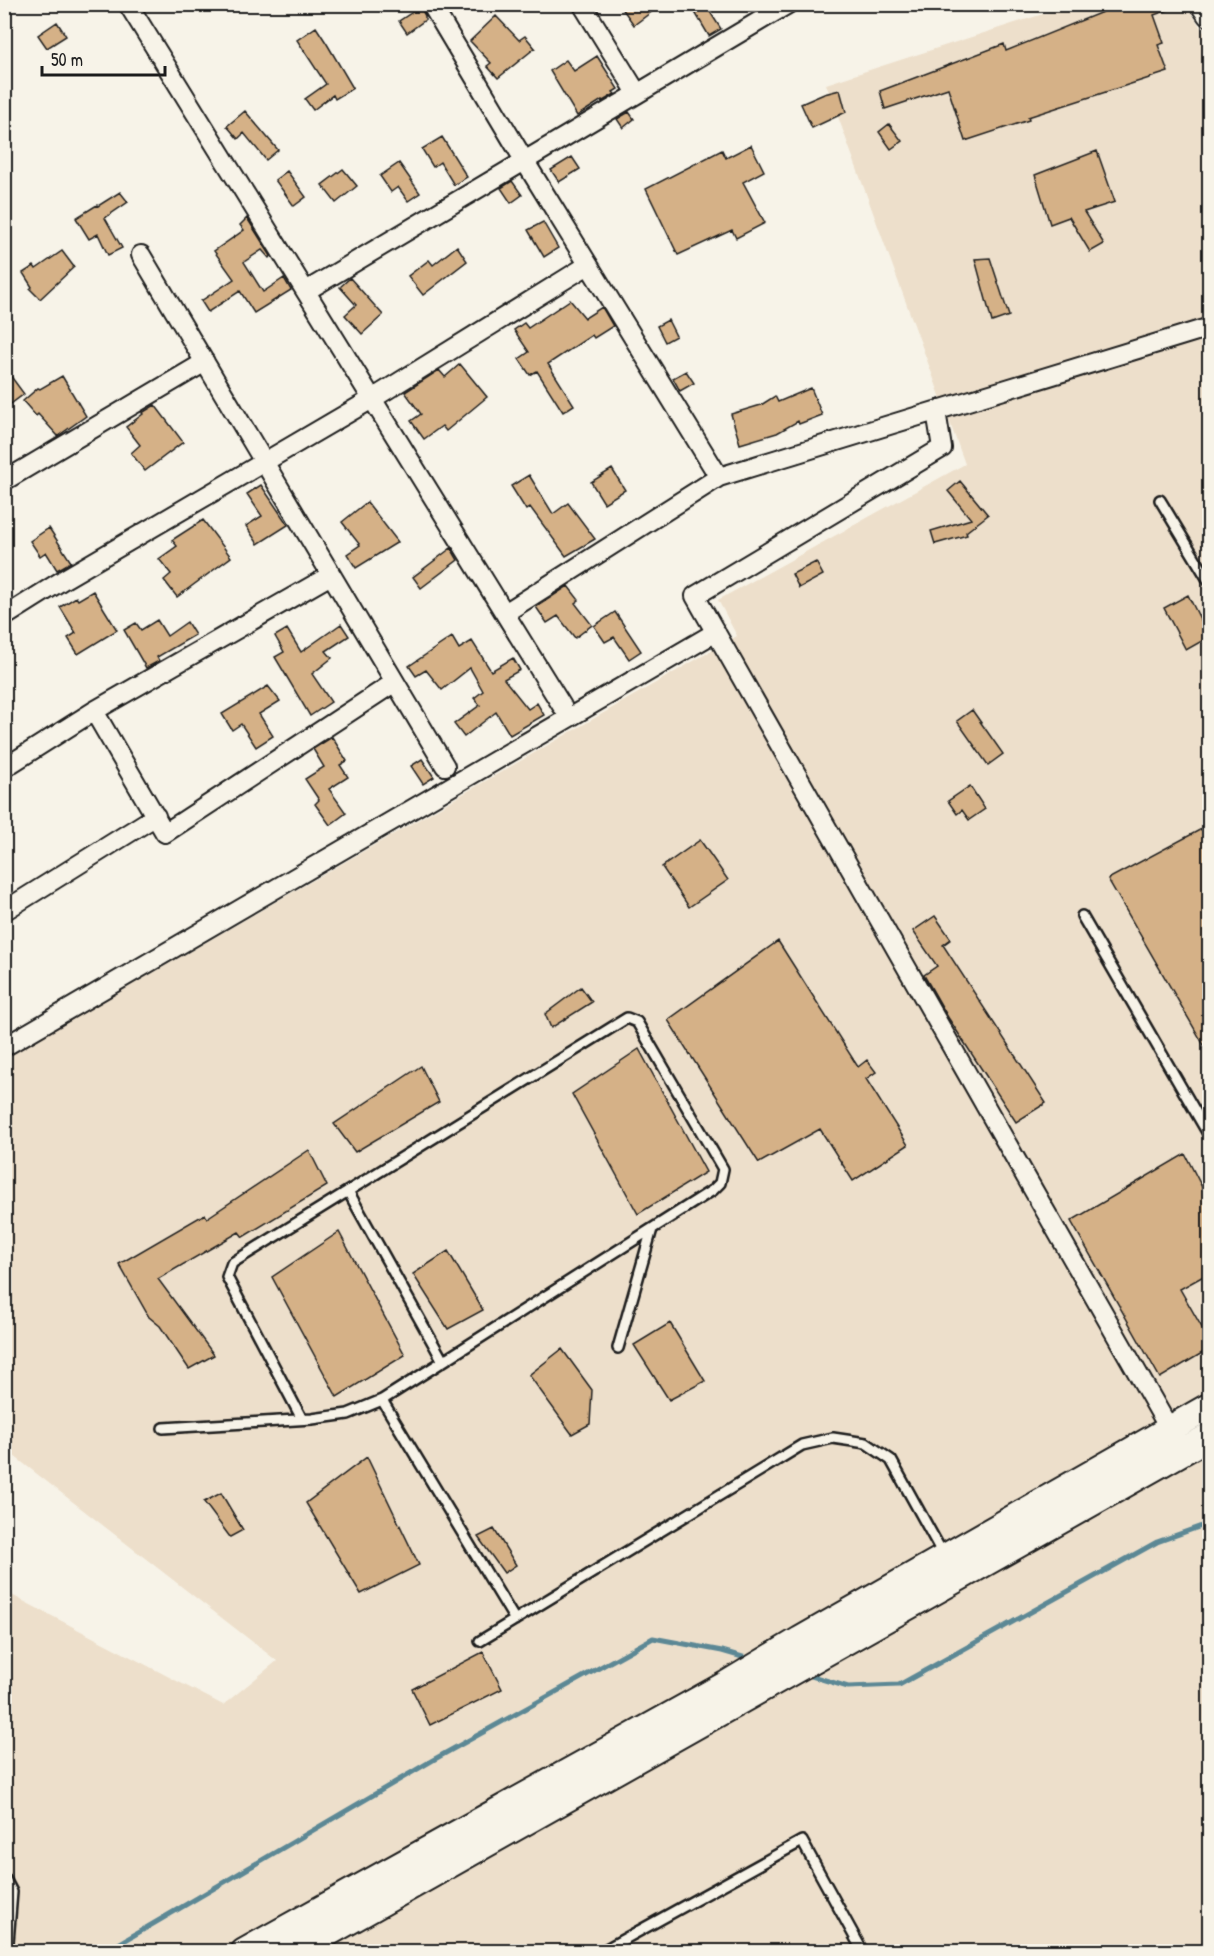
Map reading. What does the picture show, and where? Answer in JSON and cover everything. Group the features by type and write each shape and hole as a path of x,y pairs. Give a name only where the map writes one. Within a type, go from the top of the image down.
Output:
{"main road":[{"path":"1204,4 1209,13"},
{"path":"294,1952 826,1652 951,1568 1209,1406"},
{"path":"244,1952 727,1684 800,1640 951,1568 1209,1436"}],"street":[{"path":"128,4 562,706"},
{"path":"431,4 719,477"},
{"path":"582,4 638,93"},
{"path":"306,291 788,4"},
{"path":"141,255 445,766"},
{"path":"4,617 66,578 372,399 588,265"},
{"path":"505,613 719,477 1209,327"},
{"path":"4,481 205,362"},
{"path":"936,411 942,448 695,596 1170,1430"},
{"path":"4,768 94,711 332,575"},
{"path":"4,1047 716,632"},
{"path":"94,711 165,832 395,682"},
{"path":"4,910 156,816"}],"lane":[{"path":"1160,500 1209,583"},
{"path":"1082,916 1209,1137"},
{"path":"163,1428 302,1419 348,1414 382,1400 713,1191 720,1183 723,1169 637,1022 627,1018 232,1263 227,1277 302,1419"},
{"path":"348,1191 443,1361"},
{"path":"618,1348 652,1229"},
{"path":"382,1400 515,1620"},
{"path":"480,1641 802,1445 833,1438 866,1443 891,1460 951,1568"},
{"path":"601,1952 802,1841 864,1952"},
{"path":"4,1877 12,1892 8,1942 4,1949"}],"shaded area":[{"path":"1071,5 1186,5 1210,42 1209,1951 5,1951 4,1591 223,1705 277,1661 5,1449 5,1058 737,636 718,600 965,464 826,84"}],"building":[{"path":"619,4 662,4 634,25"},
{"path":"705,4 721,29 709,36 693,9"},
{"path":"1122,4 1177,4 1177,7 1154,15 1164,43 1158,45 1168,72 1028,117 1029,120 965,141 948,88 885,109 880,91 1004,44 1006,51"},
{"path":"420,7 425,20 407,33 399,21"},
{"path":"496,16 519,40 525,36 535,48 498,78 487,66 491,63 470,41"},
{"path":"57,22 66,36 47,48 38,35"},
{"path":"316,27 353,88 335,99 333,95 313,110 305,99 326,84 297,40"},
{"path":"597,56 618,89 613,92 615,94 577,116 550,71 566,60 574,71"},
{"path":"840,90 846,112 812,128 801,104"},
{"path":"245,111 278,150 266,160 244,133 238,139 227,126"},
{"path":"629,112 634,119 623,128 617,119"},
{"path":"889,124 902,141 891,149 879,132"},
{"path":"442,137 467,177 454,185 440,162 433,167 422,149"},
{"path":"751,145 764,171 743,182 765,223 736,238 732,230 678,255 646,189 722,150 726,158"},
{"path":"1097,151 1115,202 1084,212 1104,244 1090,252 1069,217 1050,224 1035,175"},
{"path":"572,157 580,169 559,182 551,170"},
{"path":"399,163 420,193 408,201 398,187 391,192 380,176"},
{"path":"343,169 357,186 336,203 322,185"},
{"path":"287,171 306,197 294,206 275,180"},
{"path":"512,181 522,195 511,203 501,188"},
{"path":"120,192 128,202 105,218 122,248 108,255 98,234 89,239 76,218"},
{"path":"247,218 271,256 269,258 262,250 244,262 263,292 284,278 291,290 254,313 240,291 208,312 201,301 234,279 214,251 244,230 240,225"},
{"path":"543,222 558,248 544,257 528,230"},
{"path":"457,246 467,261 423,295 408,276 429,260 433,265"},
{"path":"62,251 74,267 40,299 30,289 32,287 23,273 34,266 36,269"},
{"path":"990,258 1009,316 992,322 975,259"},
{"path":"350,278 383,315 362,334 345,315 356,305 340,287"},
{"path":"570,300 585,318 602,307 613,326 594,338 592,335 548,364 574,405 563,412 537,371 530,375 519,359 529,352 514,330 524,323 528,328"},
{"path":"668,320 676,336 665,342 657,326"},
{"path":"460,364 487,397 446,431 442,426 424,439 411,421 421,414 405,392 439,370 445,377"},
{"path":"4,367 24,394 4,409"},
{"path":"686,371 694,383 680,391 673,378"},
{"path":"62,376 86,416 58,436 23,401 38,388"},
{"path":"811,388 822,415 799,424 798,421 777,433 740,444 731,414 761,405 775,396 778,402"},
{"path":"155,405 183,442 145,471 131,453 140,445 126,427"},
{"path":"612,469 625,490 604,503 591,482"},
{"path":"529,475 553,514 568,503 595,539 566,556 530,507 526,510 511,486"},
{"path":"960,481 988,515 966,532 967,535 935,544 931,531 971,519 948,491"},
{"path":"261,485 288,525 258,544 246,526 262,516 247,494"},
{"path":"367,502 398,542 356,568 347,554 360,545 342,522"},
{"path":"203,520 231,557 177,597 164,580 171,574 159,559 177,546 172,540"},
{"path":"49,528 71,562 57,570 46,552 40,556 30,541"},
{"path":"451,548 458,560 421,588 413,577"},
{"path":"816,562 823,575 799,588 792,574"},
{"path":"568,586 579,600 575,603 592,625 575,638 558,616 547,623 536,607"},
{"path":"93,591 117,630 78,654 68,638 76,633 60,607 76,597 78,600"},
{"path":"1188,595 1209,637 1186,650 1164,608"},
{"path":"615,612 641,651 629,659 614,637 605,642 594,626"},
{"path":"157,620 167,636 187,622 195,635 157,657 159,661 146,668 124,630 136,623 141,630"},
{"path":"341,624 349,636 326,651 332,658 312,674 331,702 310,716 275,657 284,652 275,636 287,629 301,652"},
{"path":"452,637 459,649 472,641 491,671 513,658 520,670 504,679 528,709 537,703 544,715 510,735 496,712 464,737 454,724 480,705 474,698 483,691 470,668 442,690 426,670 416,676 409,666"},
{"path":"268,686 280,701 259,714 273,736 256,747 241,724 232,730 222,714"},
{"path":"972,710 1003,754 988,765 957,721"},
{"path":"332,737 347,761 340,765 348,777 329,789 346,813 330,825 315,804 319,800 305,779 324,767 313,749"},
{"path":"422,759 434,777 423,784 411,766"},
{"path":"970,786 985,809 969,820 962,810 957,814 948,801"},
{"path":"1209,825 1209,1054 1108,879"},
{"path":"700,840 728,880 689,907 662,867"},
{"path":"935,916 951,939 943,945 1046,1103 1016,1122 949,1019 924,975 937,966 913,931"},
{"path":"778,941 858,1067 867,1060 876,1072 866,1079 908,1145 853,1181 820,1129 759,1163 668,1020"},
{"path":"581,987 592,1002 551,1028 545,1014"},
{"path":"639,1049 706,1172 638,1214 572,1094"},
{"path":"421,1066 439,1102 355,1152 334,1124"},
{"path":"309,1150 327,1186 243,1237 239,1232 158,1279 214,1355 189,1369 160,1326 149,1317 119,1264 205,1214 207,1218"},
{"path":"1185,1154 1209,1201 1209,1273 1180,1289 1209,1340 1209,1349 1160,1378 1071,1221"},
{"path":"339,1232 405,1355 337,1397 272,1277"},
{"path":"448,1251 483,1310 448,1329 413,1274"},
{"path":"670,1323 705,1381 669,1400 634,1345"},
{"path":"562,1349 592,1390 590,1424 572,1434 529,1375"},
{"path":"367,1457 419,1565 361,1594 306,1503"},
{"path":"221,1493 243,1530 230,1537 204,1502"},
{"path":"494,1529 516,1565 504,1573 478,1537"},
{"path":"483,1652 502,1689 430,1725 412,1689"}],"waterway":[{"path":"805,1674 848,1687 899,1685 1157,1542 1210,1523"},
{"path":"105,1952 433,1760 653,1638 722,1651 753,1660"}]}
